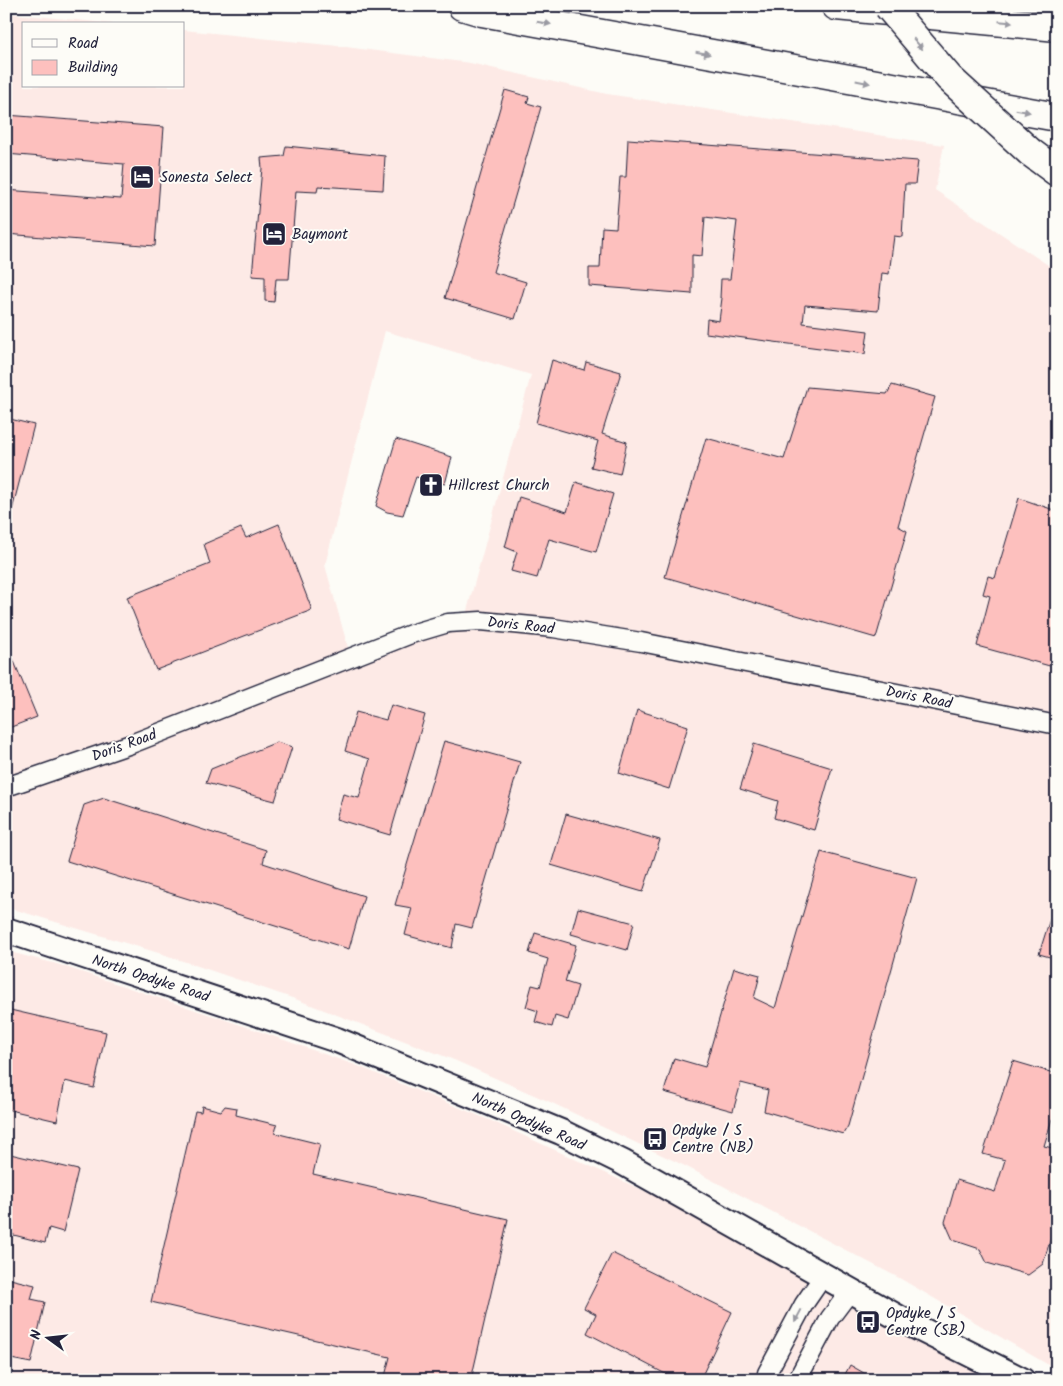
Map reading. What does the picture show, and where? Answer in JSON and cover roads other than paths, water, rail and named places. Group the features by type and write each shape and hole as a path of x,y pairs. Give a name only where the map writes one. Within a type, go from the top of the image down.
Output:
{"highway":[{"path":"462,6 482,12 1057,118"},
{"path":"836,6 1057,26"},
{"path":"888,6 948,78 1030,152 1057,172"}],"main road":[{"name":"North Opdyke Road","path":"6,930 337,1040 561,1132 622,1162 906,1322 1022,1380"}],"street":[{"name":"Doris Road","path":"6,787 130,744 411,634 448,622 481,621 553,628 641,642 1057,725"},
{"path":"768,1380 767,1373 804,1304 824,1275"},
{"path":"797,1380 830,1318 851,1290"}],"place":[{"name":"Sonesta Select","path":"142,177"},
{"name":"Baymont","path":"274,234"},
{"name":"Hillcrest Church","path":"431,485"},
{"name":"Opdyke / S Centre (NB)","path":"655,1139"},
{"name":"Opdyke / S Centre (SB)","path":"868,1322"}]}
